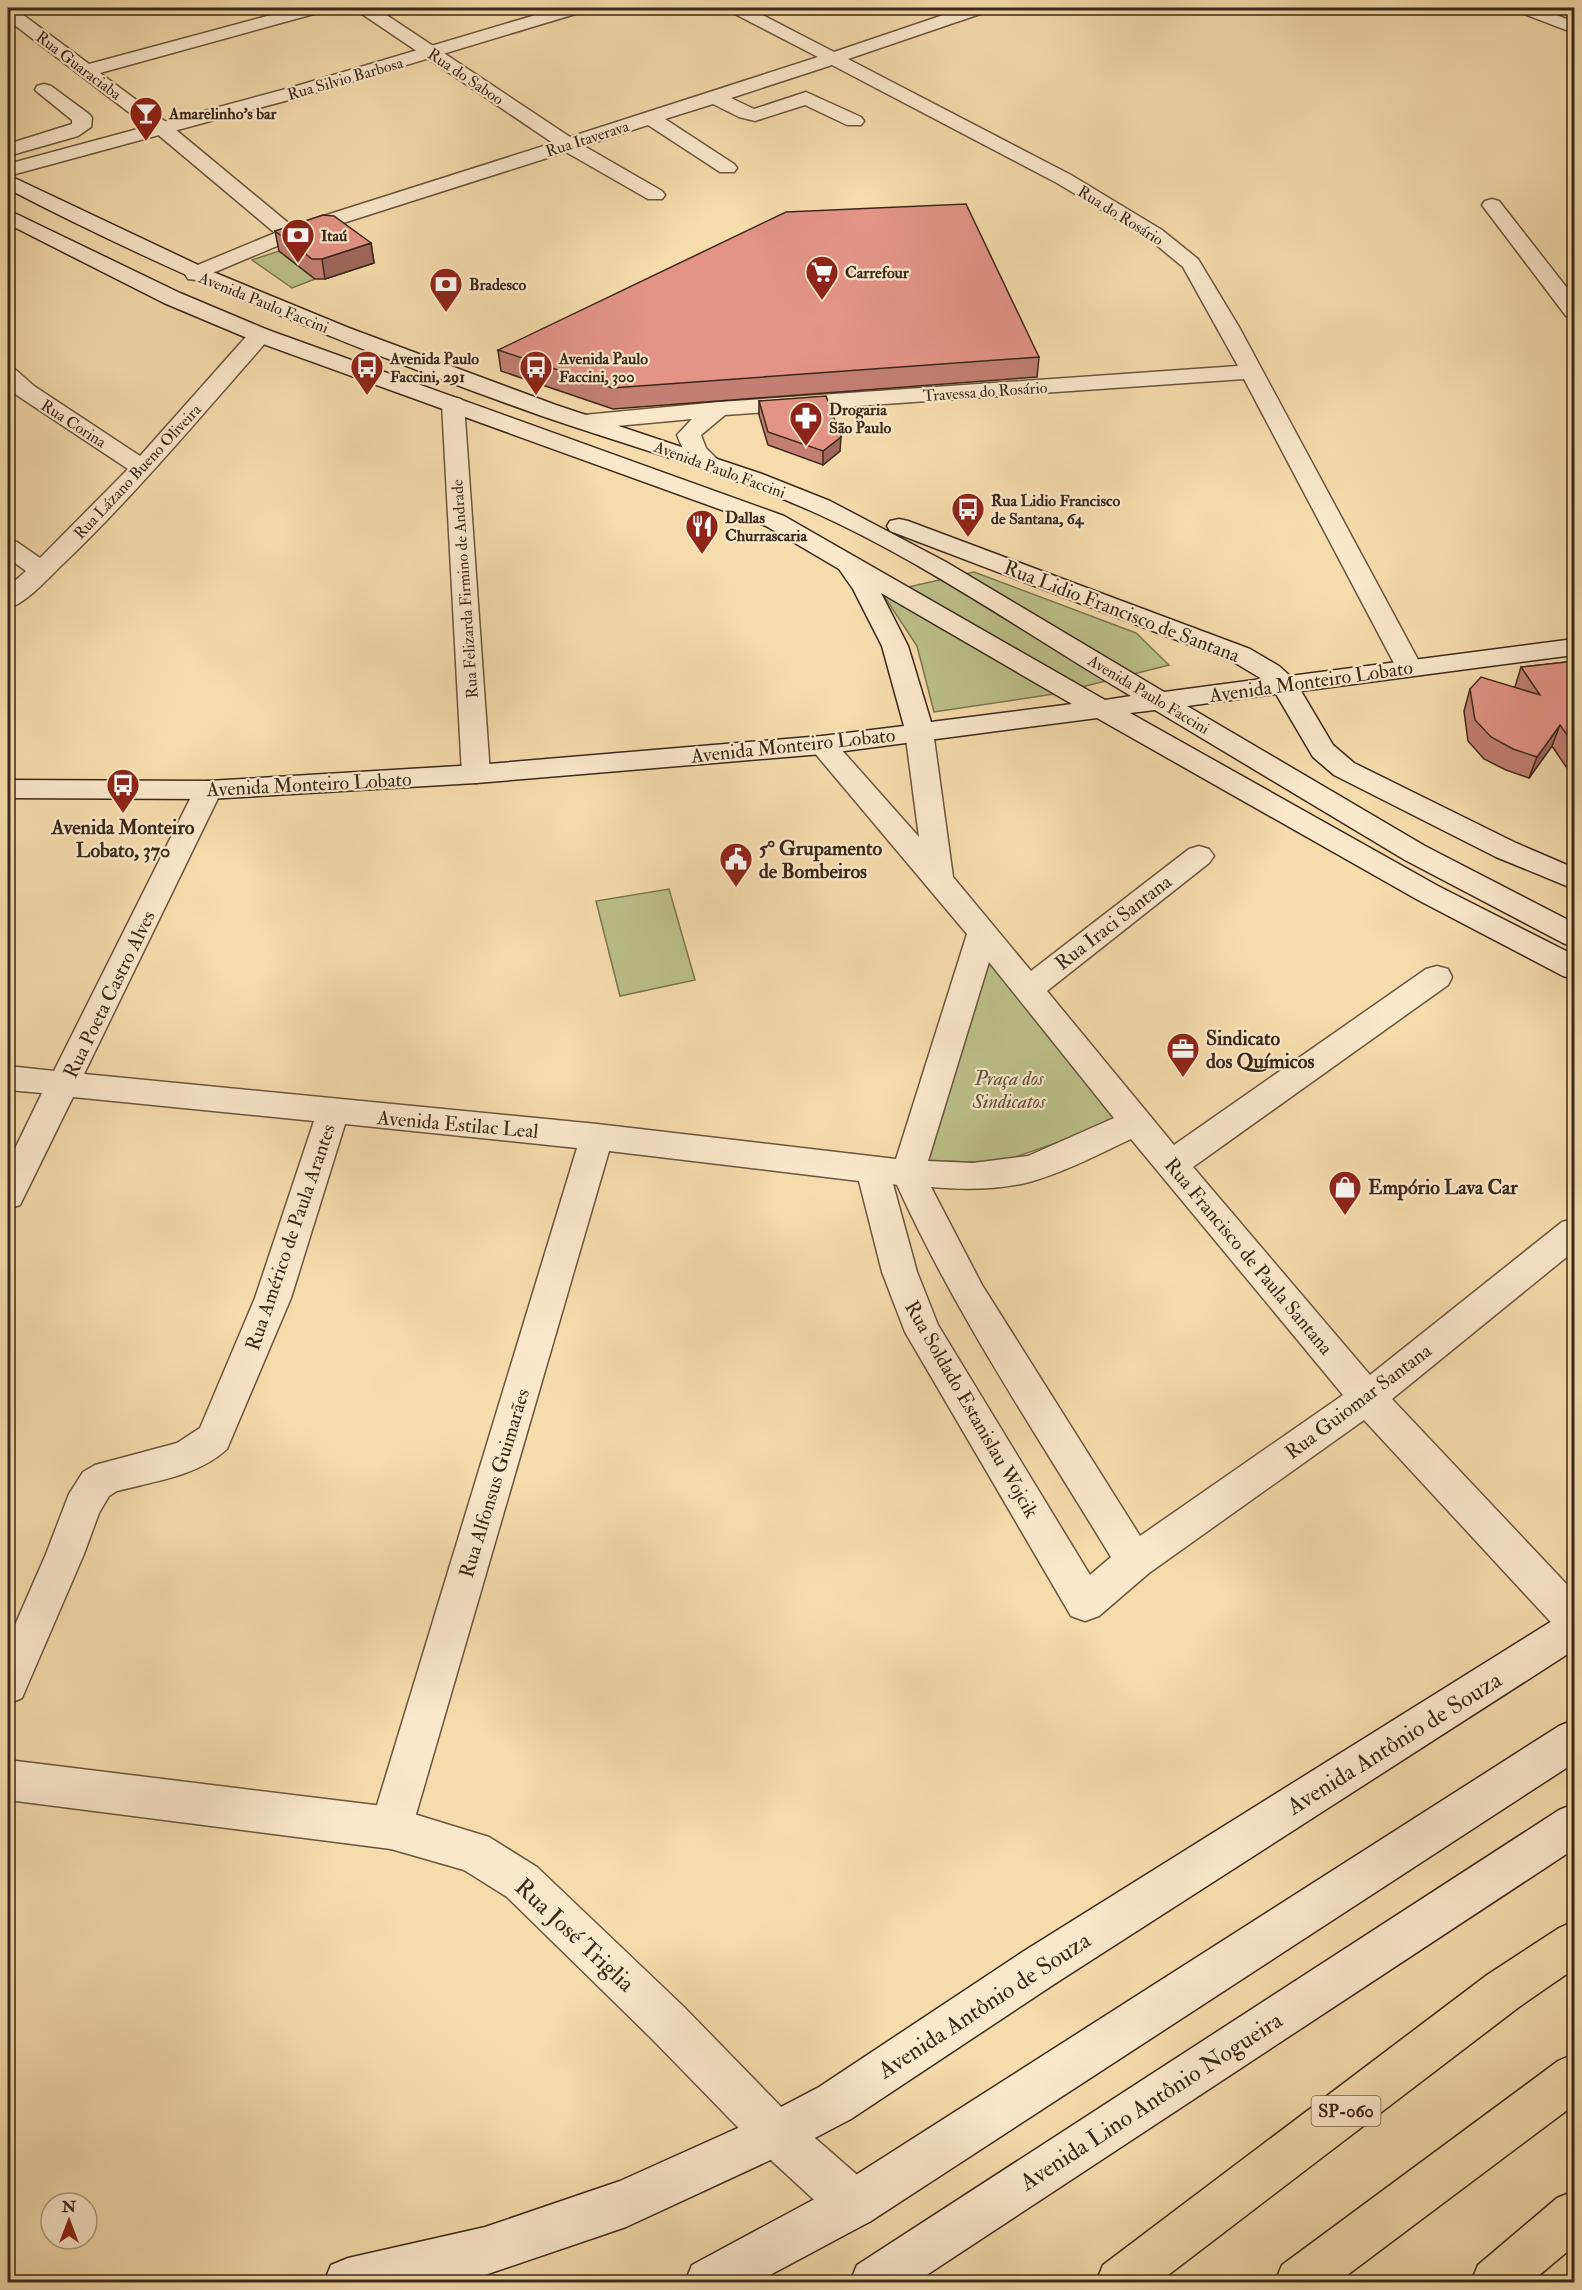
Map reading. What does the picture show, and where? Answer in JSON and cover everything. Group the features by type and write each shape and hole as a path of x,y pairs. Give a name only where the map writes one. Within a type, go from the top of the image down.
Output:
{"highway":[{"name":"SP-060","path":"1120,2283 1503,1991 1575,1942"},
{"path":"1299,2283 1575,2077"},
{"path":"1495,2283 1575,2215"}],"street":[{"path":"85,71 315,8"},
{"name":"Rua do Saboo","path":"364,8 567,144 655,195"},
{"name":"Rua Silvio Barbosa","path":"8,170 163,129 576,8"},
{"name":"Rua do Rosário","path":"737,8 1064,179 1155,234 1191,263 1228,327 1409,667"},
{"name":"Rua Itaverava","path":"196,274 289,234 772,80 980,8"},
{"path":"1525,8 1575,28"},
{"name":"Rua Guaraciaba","path":"8,12 163,129 289,234"},
{"path":"772,80 854,121"},
{"path":"8,150 81,127 82,118 44,90"},
{"path":"715,98 755,115 806,98"},
{"path":"650,118 727,168"},
{"name":"Avenida Paulo Faccini","path":"8,181 196,274 415,362 551,411 709,463 818,505 937,566 1455,875 1575,936"},
{"path":"1492,205 1575,310"},
{"name":"Avenida Paulo Faccini","path":"8,216 172,298 260,335 776,521 976,638 1428,893 1575,968"},
{"path":"172,298 189,291 203,292 370,357 388,361 415,362"},
{"name":"Rua Lázano Bueno Oliveira","path":"8,600 42,571 143,468 260,335"},
{"name":"Travessa do Rosário","path":"584,422 719,410 1251,372"},
{"name":"Rua Corina","path":"8,375 17,395 143,468"},
{"path":"389,381 422,383 526,418 551,411"},
{"name":"Rua Felizarda Firmino de Andrade","path":"453,404 476,774"},
{"path":"709,463 695,451 689,435 694,428 719,410"},
{"name":"Rua Lidio Francisco de Santana","path":"818,505 850,509 874,517 1241,655 1270,672 1285,686 1323,752 1344,769 1506,850 1575,879"},
{"path":"8,547 42,571"},
{"path":"845,560 874,603 893,638 907,676 920,731 939,879"},
{"name":"Avenida Monteiro Lobato","path":"8,789 208,790 476,774 822,745 1575,647"},
{"name":"Rua Francisco de Paula Santana","path":"822,745 939,879 982,935 1136,1122 1367,1398 1575,1619"},
{"name":"Rua Poeta Castro Alves","path":"8,1196 208,790"},
{"name":"Rua Iraci Santana","path":"1028,989 1199,856"},
{"path":"982,935 908,1173 932,1226 970,1295 1135,1561"},
{"path":"1172,1164 1437,976"},
{"name":"Avenida Estilac Leal","path":"8,1078 597,1137 873,1170 972,1176 1030,1169 1060,1158 1136,1122"},
{"name":"Rua Américo de Paula Arantes","path":"8,1684 65,1554 82,1506 96,1484 108,1477 185,1457 204,1448 214,1438 273,1298 333,1112"},
{"name":"Rua Alfonsus Guimarães","path":"391,1828 597,1137"},
{"name":"Rua Soldado Estanislau Wojcik","path":"873,1170 889,1244 908,1300 923,1332 1085,1604"},
{"name":"Rua Guiomar Santana","path":"1085,1604 1135,1561 1367,1398 1575,1232"},
{"name":"Avenida Antônio de Souza","path":"348,2283 485,2251 626,2203 776,2134 836,2103 1050,1960 1575,1629"},
{"path":"709,2283 854,2204 1575,1740"},
{"name":"Rua José Triglia","path":"8,1780 391,1828 474,1852 522,1882 668,2024 776,2134 854,2204"},
{"name":"Avenida Lino Antônio Nogueira","path":"874,2283 1575,1825"}],"green space":[{"path":"279,251 315,279 292,288 252,260"},
{"path":"974,572 1136,633 1169,665 1054,694 934,712 917,646 882,593"},
{"path":"669,889 695,980 620,996 596,901"},
{"name":"Praça dos Sindicatos","path":"985,957 1120,1121 998,1163 913,1160"}],"building":[{"name":"Carrefour","path":"966,204 1039,357 612,388 498,350 786,212"},
{"path":"323,215 334,216 371,243 322,259 312,259 275,231"},
{"path":"826,396 841,437 823,451 768,432 759,401"},
{"path":"1575,661 1575,746 1560,725 1537,757 1513,749 1491,737 1475,720 1470,689 1481,677 1540,695 1521,667"}],"place":[{"name":"Amarelinho's bar","path":"146,142"},
{"name":"Itaú","path":"298,264"},
{"name":"Carrefour","path":"822,301"},
{"name":"Bradesco","path":"446,313"},
{"name":"Avenida Paulo Faccini, 291","path":"367,396"},
{"name":"Avenida Paulo Faccini, 300","path":"536,396"},
{"name":"Drogaria São Paulo","path":"806,447"},
{"name":"Rua Lidio Francisco de Santana, 64","path":"968,538"},
{"name":"Dallas Churrascaria","path":"702,555"},
{"name":"Avenida Monteiro Lobato, 370","path":"123,814"},
{"name":"5° Grupamento de Bombeiros","path":"736,888"},
{"name":"Sindicato dos Químicos","path":"1183,1078"},
{"name":"Empório Lava Car","path":"1345,1216"}]}
